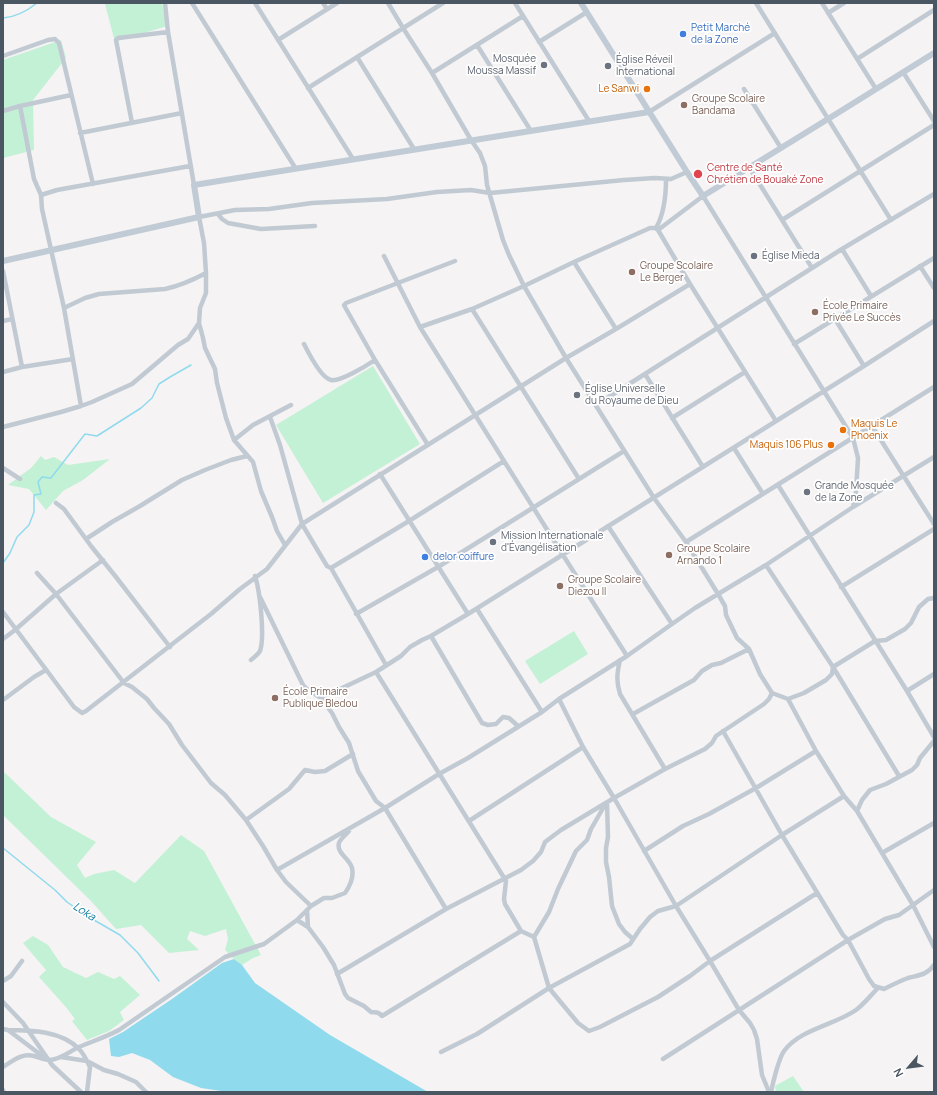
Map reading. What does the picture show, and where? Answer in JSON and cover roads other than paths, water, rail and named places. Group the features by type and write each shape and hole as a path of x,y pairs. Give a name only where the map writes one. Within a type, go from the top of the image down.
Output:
{"street":[{"path":"165,3 168,32 204,243 206,293 200,308 199,323 206,348 215,368 217,383 226,418 234,440 252,462 261,491 277,531 285,545"},
{"path":"192,3 296,169"},
{"path":"255,3 353,159"},
{"path":"323,3 327,9"},
{"path":"278,40 337,3"},
{"path":"388,3 483,159 487,185 503,240 524,286 566,358 624,451 654,498 686,542 718,594 725,606 726,615 736,638 748,649 760,674 772,693 788,698 804,694 826,680 832,674 833,667"},
{"path":"308,88 444,3"},
{"path":"515,3 589,121"},
{"path":"581,3 853,438 858,458 856,492 853,507"},
{"path":"756,3 891,220"},
{"path":"822,3 876,89"},
{"path":"828,13 844,3"},
{"path":"857,59 934,10"},
{"path":"539,42 587,12"},
{"path":"432,73 523,16"},
{"path":"132,123 116,40 118,38 168,32"},
{"path":"194,186 649,112 775,33"},
{"path":"3,56 48,40 55,39 59,43 92,184"},
{"path":"477,45 531,131"},
{"path":"420,327 472,309 650,228 657,229 703,196 934,53"},
{"path":"357,57 414,150"},
{"path":"903,72 934,121"},
{"path":"744,89 781,148"},
{"path":"3,111 20,106 71,96"},
{"path":"20,106 34,179 40,195 64,308 82,406"},
{"path":"80,133 182,113"},
{"path":"782,220 934,125"},
{"path":"40,195 58,190 190,166"},
{"path":"749,167 812,268"},
{"path":"3,261 236,210 269,209 312,203 387,199 437,192 471,190 490,193 624,180 655,178 666,179 676,177 687,172"},
{"path":"666,179 665,203 657,229 776,421"},
{"path":"596,405 842,249 934,194"},
{"path":"218,214 228,223 261,229 315,226"},
{"path":"842,249 871,296"},
{"path":"384,256 420,327 627,656"},
{"path":"794,344 934,258"},
{"path":"428,445 375,360 344,305 455,261"},
{"path":"574,262 616,329"},
{"path":"920,266 934,288"},
{"path":"3,271 22,367"},
{"path":"64,308 85,298 99,294 175,287 206,273"},
{"path":"3,612 15,630 74,706 82,713 124,683 212,614 255,576 267,569 302,524 566,358 690,284"},
{"path":"472,309 579,479"},
{"path":"3,320 12,319"},
{"path":"834,319 864,366"},
{"path":"321,698 376,672 401,656 410,647 477,609 824,392 934,321"},
{"path":"3,427 82,406 132,384 188,338 199,323"},
{"path":"304,344 312,360 325,378 331,380 339,380 375,360"},
{"path":"3,372 22,367 73,359"},
{"path":"672,418 745,372"},
{"path":"644,374 703,467"},
{"path":"686,542 934,387"},
{"path":"234,440 253,425 291,405"},
{"path":"270,416 280,445 302,524 326,566 331,568 386,665"},
{"path":"872,426 934,524"},
{"path":"734,448 763,494"},
{"path":"356,614 438,567 624,451"},
{"path":"86,539 182,480 231,460 247,456"},
{"path":"277,870 385,808 542,712 559,699 627,656 718,594 766,565 853,507 934,457"},
{"path":"331,568 504,461"},
{"path":"3,468 20,479"},
{"path":"380,474 468,614"},
{"path":"778,485 907,691 934,737"},
{"path":"56,502 64,509 170,647"},
{"path":"608,526 672,624"},
{"path":"841,587 934,529"},
{"path":"3,639 56,594 103,560"},
{"path":"766,565 833,667 899,776"},
{"path":"37,573 56,594 124,683 132,687 147,699 169,724 211,783 225,795 246,820 286,882 310,906"},
{"path":"252,660 260,650 262,639 260,596 255,576"},
{"path":"260,596 303,685 321,698 332,713 339,728 349,743 354,762 369,791 376,801 385,808 446,909"},
{"path":"833,667 875,641 886,640 905,629 919,607 928,599 934,598"},
{"path":"477,609 542,712"},
{"path":"431,636 482,724 496,724 503,717 508,718 518,726"},
{"path":"633,714 694,680 702,671 712,665 721,663 748,649"},
{"path":"620,660 617,674 617,685 620,694 664,769"},
{"path":"3,700 46,670"},
{"path":"376,672 506,881 504,899 505,904 521,931 534,937"},
{"path":"907,691 934,674"},
{"path":"337,974 446,909 521,870 533,861 541,852 545,842 561,830 664,769 705,749 712,743 716,736 764,704 772,693"},
{"path":"788,698 816,751 844,796 857,811 913,905 934,947"},
{"path":"559,699 583,747 676,906 739,1010 750,1022 757,1039 762,1075 770,1092"},
{"path":"723,731 782,835 843,935 848,940 874,986 884,989 909,978 922,975 934,965"},
{"path":"857,811 862,800 870,790 886,784 912,770 934,741"},
{"path":"469,821 583,747"},
{"path":"644,851 683,826 709,814 756,788 816,751"},
{"path":"246,820 288,789 305,770 315,772 325,771 353,754"},
{"path":"441,1052 477,1034 549,988 630,944 650,917 658,910 676,906 782,835 844,796"},
{"path":"607,802 591,829 587,840 576,850 549,912 534,937 549,988 578,1023 589,1031 600,1027 658,997 690,976 710,960 817,893"},
{"path":"607,802 608,836 606,862 612,906 619,924 633,939"},
{"path":"882,853 934,823"},
{"path":"3,1067 19,1057 31,1056 48,1060 61,1057 119,1030 222,959 264,944 297,920 310,906 324,898 332,898 345,893 352,879 352,868 338,848 339,842 354,826"},
{"path":"663,1059 848,940 885,919 899,915 934,890"},
{"path":"306,910 308,928"},
{"path":"297,920 308,928 323,947 334,965 348,998 364,1006 371,1012 380,1013 382,1016 521,931"},
{"path":"3,981 11,976 22,961"},
{"path":"770,1092 783,1052 792,1042 815,1029 857,1010 878,988"},
{"path":"3,1002 23,1023 48,1060"},
{"path":"6,1029 28,1030 55,1035 78,1048 90,1067 87,1092"},
{"path":"6,1029 48,1060 80,1092"},
{"path":"61,1057 87,1061 104,1070 136,1082 146,1092"}],"water":[{"path":"234,959 242,965 255,983 330,1035 428,1092 228,1092 201,1088 173,1077 150,1060 132,1053 119,1057 111,1056 109,1039 123,1032 222,963"}],"waterway":[{"path":"3,18 21,13 37,3"},
{"path":"3,563 10,553 17,537 29,525 34,512 34,495 41,494 38,482 42,477 51,478 85,434 97,436 141,408 152,398 159,384 191,365"},
{"name":"Loka","path":"3,848 55,890 67,902 87,916 120,935 138,953 159,981"}],"place":[{"name":"Petit Marché de la Zone","path":"683,34"},
{"name":"Mosquée Moussa Massif","path":"544,65"},
{"name":"Église Réveil International","path":"608,66"},
{"name":"Le Sanwi","path":"647,89"},
{"name":"Groupe Scolaire Bandama","path":"684,105"},
{"name":"Centre de Santé Chrétien de Bouaké Zone","path":"698,174"},
{"name":"Église Mieda","path":"754,256"},
{"name":"Groupe Scolaire Le Berger","path":"632,272"},
{"name":"École Primaire Privée Le Succès","path":"815,312"},
{"name":"Église Universelle du Royaume de Dieu","path":"577,395"},
{"name":"Maquis Le Phoenix","path":"843,430"},
{"name":"Maquis 106 Plus","path":"831,445"},
{"name":"Grande Mosquée de la Zone","path":"807,492"},
{"name":"Mission Internationale d'Évangélisation","path":"493,542"},
{"name":"Groupe Scolaire Arnando 1","path":"669,555"},
{"name":"delor coiffure","path":"425,557"},
{"name":"Groupe Scolaire Diezou II","path":"560,586"},
{"name":"École Primaire Publique Bledou","path":"275,698"}]}
